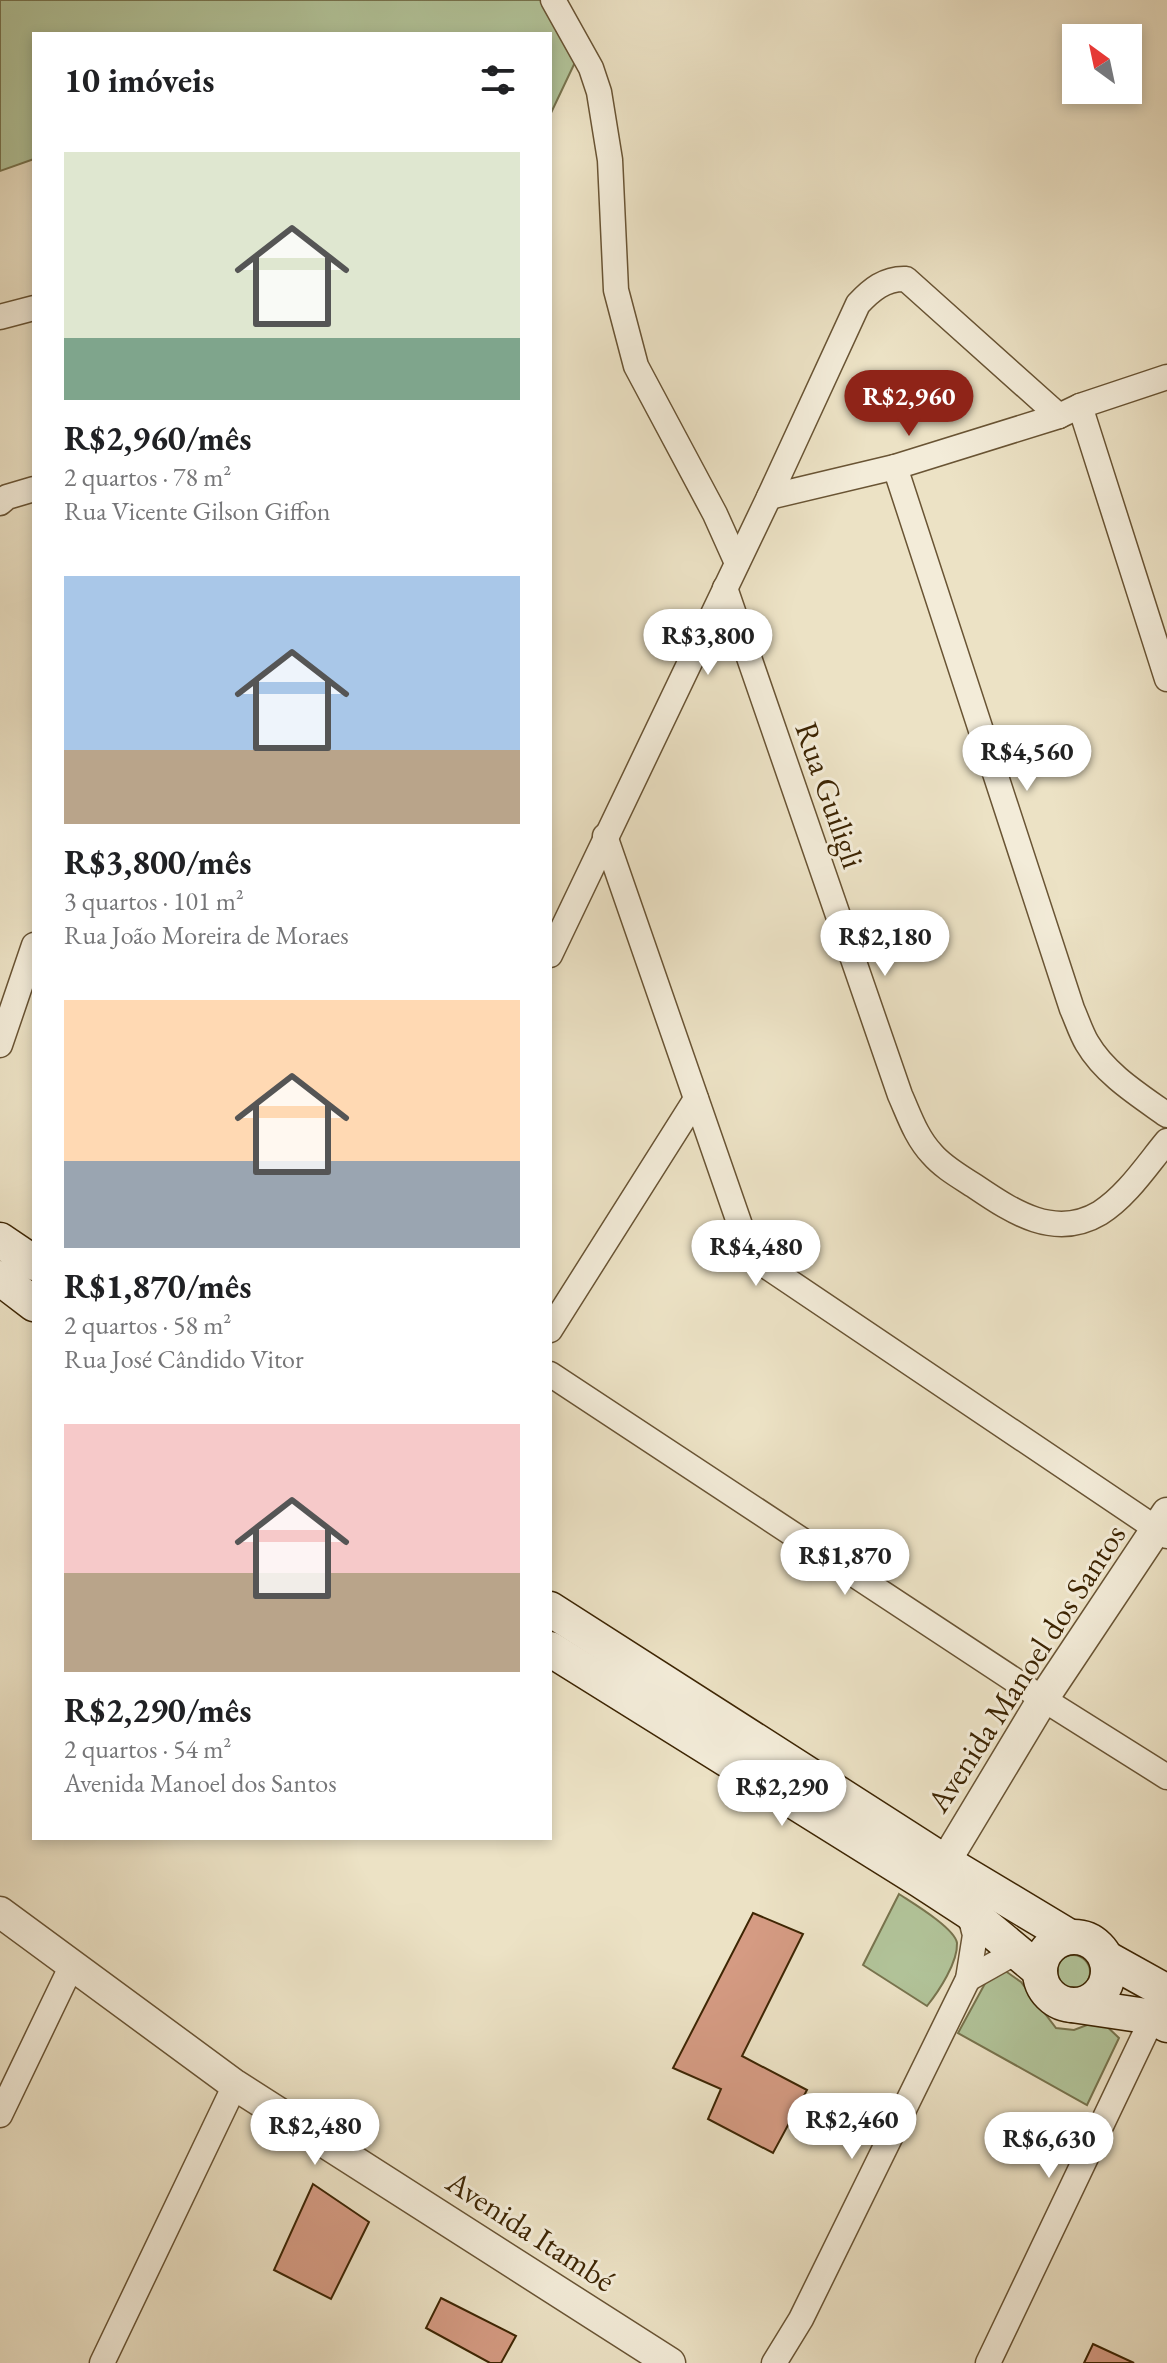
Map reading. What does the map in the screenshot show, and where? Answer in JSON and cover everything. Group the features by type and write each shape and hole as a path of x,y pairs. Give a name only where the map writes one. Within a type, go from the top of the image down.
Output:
{"main road":[{"path":"0,1240 32,1262"},
{"path":"0,1278 32,1302"},
{"path":"552,1610 945,1862 1070,1937"},
{"path":"552,1650 969,1912 1028,1961 1046,1991 1063,2003 1074,2005 1095,1998 1107,1980 1106,1958"},
{"path":"1028,1961 1041,1961 1052,1945 1070,1937 1092,1941 1162,2011"},
{"path":"1063,2003 1162,2011"}],"street":[{"path":"553,0 591,68 602,105 610,160 616,290 636,366 715,514 737,563"},
{"path":"552,951 858,304 883,283 906,279 1070,411 1167,679"},
{"path":"0,317 32,309"},
{"path":"769,497 895,467 1167,377"},
{"path":"895,467 1072,1009 1088,1044 1103,1063 1119,1080 1167,1115"},
{"path":"0,503 7,497 32,490"},
{"name":"Rua Guiligli","path":"725,588 900,1095 921,1140 932,1155 1015,1213 1042,1223 1073,1222 1098,1214 1119,1198 1167,1141"},
{"path":"605,836 741,1228 752,1248 769,1268 1164,1526"},
{"path":"0,1045 32,951"},
{"path":"552,1327 696,1099"},
{"path":"552,1375 1043,1699 1167,1777"},
{"name":"Avenida Manoel dos Santos","path":"945,1862 1043,1699 1164,1526"},
{"name":"Avenida Itambé","path":"0,1912 235,2085 670,2363"},
{"path":"774,2363 801,2319 968,1979 975,1935 969,1912"},
{"path":"968,1979 1028,1961"},
{"path":"0,2115 72,1965"},
{"path":"988,2363 1162,2011"},
{"path":"102,2363 235,2085"}],"green space":[{"path":"0,0 544,0 578,56 552,111 552,32 32,32 32,160 0,171"},
{"path":"899,1894 941,1923 957,1943 951,1967 927,2006 863,1965"},
{"path":"1073,1955 1085,1960 1090,1972 1085,1984 1073,1989 1061,1984 1056,1972 1061,1960"},
{"path":"1004,1970 1021,1982 1056,2028 1074,2030 1100,2020 1119,2038 1087,2105 958,2033 988,1978"}],"building":[{"path":"753,1913 803,1934 742,2056 807,2090 773,2153 708,2119 721,2089 673,2068"},
{"path":"313,2184 369,2222 331,2299 274,2270"},
{"path":"441,2298 516,2336 501,2363 490,2363 426,2328"},
{"path":"1093,2344 1134,2363 1084,2363"}]}
